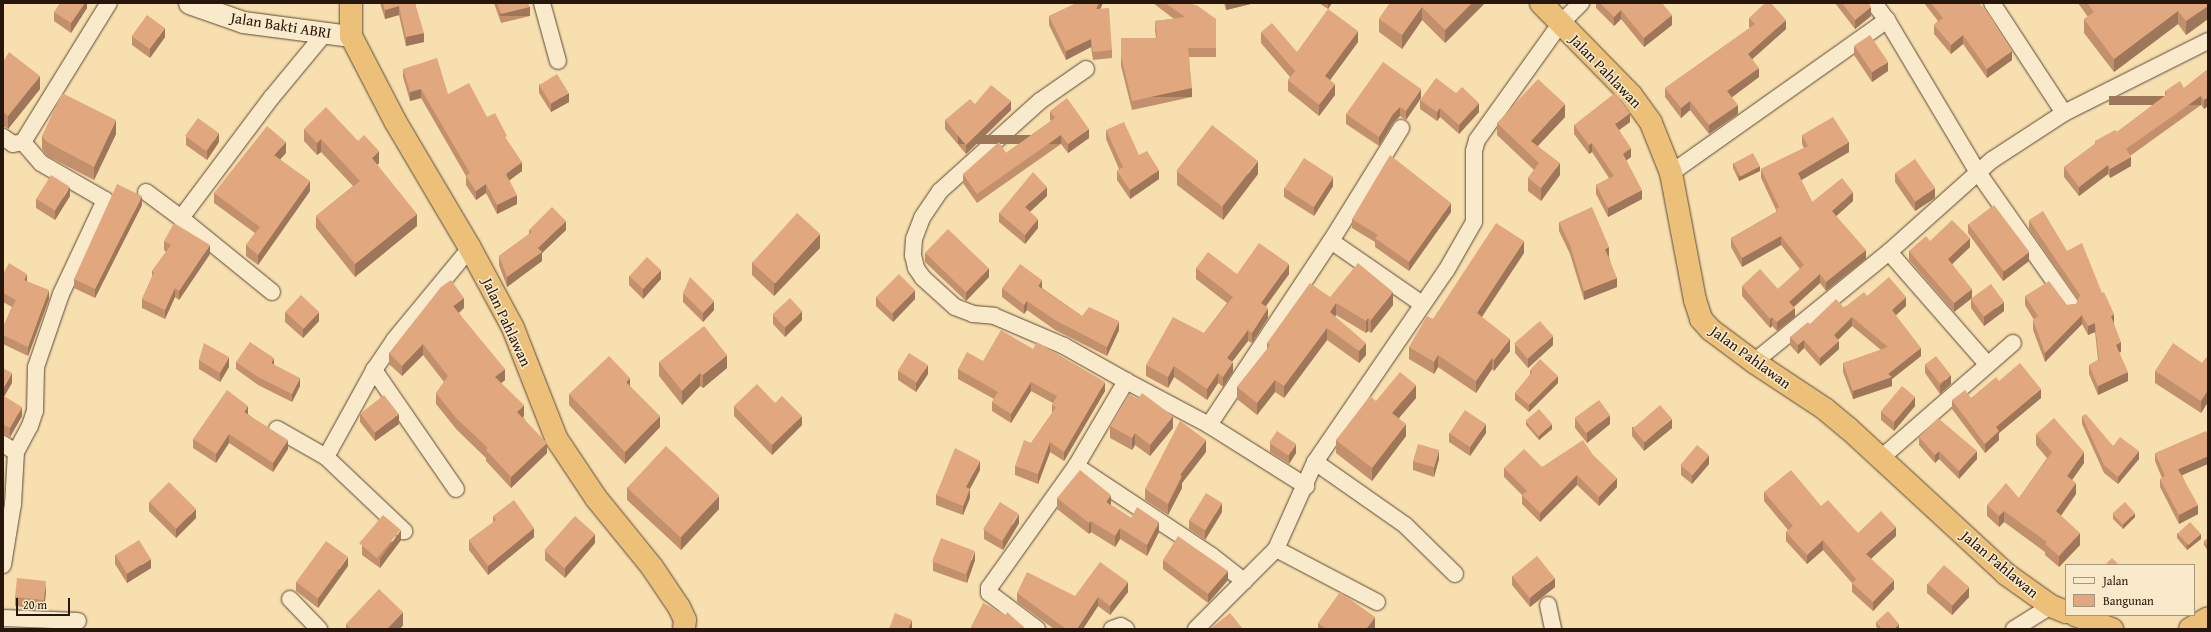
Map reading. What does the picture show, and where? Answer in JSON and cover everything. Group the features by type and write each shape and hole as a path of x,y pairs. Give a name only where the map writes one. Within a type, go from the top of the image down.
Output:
{"highway":[{"name":"Jalan Pahlawan","path":"351,3 352,36 395,121 470,248 513,328 561,447 599,502 652,567 683,613 684,629"},
{"name":"Jalan Pahlawan","path":"1541,3 1646,113 1671,173 1698,311 1711,330 1754,362 1825,409 1881,458 2006,574 2058,609"},
{"path":"2078,616 2112,629"},
{"path":"2190,629 2208,618"}],"street":[{"path":"3,137 13,144 23,142 108,3"},
{"path":"542,3 558,61"},
{"path":"1199,628 1276,549 1306,486 1315,462 1446,271 1474,222 1474,150 1477,140 1560,24 1581,3"},
{"path":"1874,3 1887,20 1977,171 2071,304"},
{"path":"1992,3 2064,113"},
{"name":"Jalan Bakti ABRI","path":"200,5 243,22 352,36"},
{"path":"1671,173 1887,20"},
{"path":"181,218 272,97 325,33"},
{"path":"1754,362 1889,252 1977,171 2064,113 2208,41"},
{"path":"1086,69 1040,101 940,191 922,218 914,240 913,255 916,268 923,278 955,307 973,314 994,316 1064,346 1209,425 1306,486"},
{"path":"1209,425 1332,241 1401,128"},
{"path":"3,565 14,496 9,448 30,426 35,411 36,367 61,294 105,200 41,163 23,142"},
{"path":"146,192 181,218 272,292"},
{"path":"1332,241 1422,304"},
{"path":"326,457 374,370 399,334 470,248"},
{"path":"1889,252 1987,364"},
{"path":"1881,458 1987,364 2013,343"},
{"path":"374,370 456,489"},
{"path":"1037,629 989,592 990,588 1076,466 1126,381"},
{"path":"277,429 326,457 404,531"},
{"path":"1315,462 1405,525 1455,574"},
{"path":"1076,466 1212,556 1244,582"},
{"path":"1276,549 1377,602"},
{"path":"290,599 319,629"},
{"path":"1548,605 1553,629"},
{"path":"2014,629 2058,609"},
{"path":"3,618 78,621"},
{"path":"1112,629 1121,626 1126,629"}],"building":[{"path":"60,3 85,3 71,23 54,12"},
{"path":"383,3 415,3 424,33 406,37 399,6 385,10"},
{"path":"497,3 528,3 530,7 501,14"},
{"path":"1077,3 1099,3 1096,9 1109,8 1112,50 1093,52 1091,39 1066,51 1049,16"},
{"path":"1165,3 1189,3 1198,6 1216,19 1216,48 1188,48 1192,88 1132,101 1121,56 1121,38 1157,38 1155,21 1185,17"},
{"path":"1390,3 1472,3 1445,30 1422,7 1402,35 1379,19"},
{"path":"1600,3 1662,3 1672,15 1644,38 1621,10 1614,17"},
{"path":"1765,3 1771,3 1786,20 1748,54 1759,68 1727,91 1738,105 1709,125 1690,101 1681,108 1665,88 1755,24 1749,18"},
{"path":"1842,3 1869,3 1871,7 1855,20"},
{"path":"1931,3 1979,3 1988,13 2012,51 1987,69 1963,35 1951,45 1934,25 1943,18"},
{"path":"2087,3 2208,3 2208,6 2186,21 2178,11 2114,59 2084,19 2094,12"},
{"path":"1328,9 1358,31 1325,76 1335,84 1319,105 1288,80 1295,71 1261,32 1272,23 1297,52"},
{"path":"147,15 165,28 150,49 132,36"},
{"path":"1870,35 1888,62 1872,72 1854,46"},
{"path":"9,52 40,76 8,116 3,112 3,62"},
{"path":"437,58 448,94 469,83 487,117 495,113 507,136 505,137 522,162 506,174 517,195 497,205 486,184 476,191 466,176 470,173 421,89 410,92 403,69"},
{"path":"1383,62 1421,89 1406,111 1400,107 1393,114 1379,137 1346,114"},
{"path":"2208,69 2208,97 2204,100 2201,96 2126,149 2131,157 2110,169 2108,165 2079,187 2064,167 2096,143 2095,141 2115,130 2117,132 2167,94 2165,91 2180,81 2184,88"},
{"path":"557,74 569,93 551,104 539,85"},
{"path":"1436,78 1456,93 1462,87 1479,103 1459,125 1440,108 1437,112 1420,100"},
{"path":"1538,79 1565,104 1531,141 1560,163 1541,188 1528,178 1539,163 1497,123"},
{"path":"991,85 1011,101 966,145 945,120 970,99 975,104"},
{"path":"62,93 116,120 94,167 47,142 42,136"},
{"path":"1615,93 1630,113 1615,124 1631,148 1623,154 1642,190 1608,208 1596,185 1614,176 1592,143 1589,145 1574,125"},
{"path":"1067,98 1089,129 1068,144 1061,135 977,194 963,174 999,142 1006,153 1055,118 1050,111"},
{"path":"326,107 358,141 364,135 379,151 372,158 417,214 355,264 316,216 360,181 321,139 317,143 304,129"},
{"path":"1833,117 1849,142 1798,173 1812,202 1842,178 1853,192 1832,211 1866,250 1826,282 1820,274 1789,302 1795,308 1777,322 1772,317 1770,319 1742,286 1760,269 1778,289 1804,265 1781,236 1742,258 1731,238 1777,212 1776,209 1779,207 1761,169 1808,146 1802,135"},
{"path":"198,118 219,133 206,151 185,136"},
{"path":"1124,122 1139,155 1147,151 1159,170 1130,190 1117,171 1123,167 1106,130"},
{"path":"1212,125 1258,161 1222,206 1176,171"},
{"path":"267,126 286,142 274,155 310,181 258,255 246,245 260,227 214,193"},
{"path":"1753,153 1760,166 1741,177 1734,163"},
{"path":"1390,155 1451,203 1409,262 1375,238 1378,235 1352,219"},
{"path":"1304,158 1333,177 1314,207 1284,188"},
{"path":"1915,159 1935,188 1915,201 1895,173"},
{"path":"1033,172 1047,187 1025,207 1038,219 1025,235 999,213"},
{"path":"51,175 70,187 55,210 36,199"},
{"path":"117,184 142,196 95,289 74,279"},
{"path":"1994,205 2030,252 2004,271 1968,224"},
{"path":"552,207 566,221 538,248 542,252 507,277 499,256 532,232 529,230"},
{"path":"1592,207 1609,247 1605,249 1617,278 1584,291 1570,245 1559,222"},
{"path":"2043,211 2067,251 2082,243 2102,293 2104,292 2114,314 2111,316 2121,342 2116,345 2128,372 2098,386 2089,365 2099,360 2095,323 2088,326 2082,315 2045,353 2033,320 2038,316 2025,296 2049,281 2067,305 2076,304 2080,295 2029,220"},
{"path":"797,213 820,234 775,284 752,263"},
{"path":"1952,220 1970,238 1948,259 1972,289 1954,303 1909,251 1926,236 1930,241"},
{"path":"174,223 210,245 179,291 175,288 165,310 142,299 154,272 152,271 171,245 164,241"},
{"path":"1496,223 1524,241 1477,313 1510,339 1494,360 1492,358 1476,381 1438,355 1434,362 1409,347 1427,316 1433,319"},
{"path":"948,229 989,269 966,292 925,253"},
{"path":"1259,243 1289,264 1261,303 1268,308 1252,333 1248,330 1227,358 1233,362 1223,377 1218,373 1207,389 1174,366 1168,377 1146,365 1173,317 1204,333 1233,297 1196,268 1208,252 1237,274"},
{"path":"647,257 661,270 643,289 629,276"},
{"path":"9,263 27,274 24,280 49,290 28,347 3,335 3,327 16,300 3,293 3,274"},
{"path":"1358,263 1393,292 1371,320 1368,318 1366,321 1336,303 1330,312 1366,343 1359,351 1327,328 1284,386 1275,380 1257,403 1237,387 1270,345 1267,343 1310,283 1330,297"},
{"path":"1020,264 1042,280 1038,286 1082,316 1089,307 1119,321 1107,347 1055,320 1027,301 1024,305 1002,288"},
{"path":"899,274 915,290 892,314 876,297"},
{"path":"690,277 714,301 703,313 683,293"},
{"path":"1889,277 1906,297 1892,310 1921,348 1888,374 1892,377 1853,391 1843,363 1888,347 1852,317 1834,335 1839,341 1820,358 1804,340 1798,345 1790,337 1808,322 1810,324 1836,299 1844,308 1864,292 1867,296"},
{"path":"451,280 464,298 453,306 505,369 495,377 524,405 517,412 547,443 511,477 486,450 488,448 457,419 436,393 448,376 423,344 402,366 389,353 441,287"},
{"path":"1991,284 2004,302 1984,316 1971,299"},
{"path":"301,295 319,312 304,329 285,312"},
{"path":"790,298 802,311 785,328 772,314"},
{"path":"1540,321 1553,336 1527,358 1514,343"},
{"path":"704,326 727,355 703,375 700,373 682,391 659,362"},
{"path":"1001,330 1033,349 1037,342 1105,382 1064,452 1050,442 1038,474 1015,466 1024,440 1031,443 1056,407 1052,405 1057,396 1031,382 1011,414 992,402 998,392 958,369 967,352 983,361"},
{"path":"250,342 274,358 271,363 300,378 292,394 258,377 236,362"},
{"path":"204,343 229,357 220,373 199,360"},
{"path":"2173,343 2202,363 2208,356 2208,390 2201,401 2155,371"},
{"path":"909,353 928,365 917,382 898,371"},
{"path":"609,356 630,378 626,382 660,416 625,452 569,394"},
{"path":"1936,356 1951,375 1940,384 1925,365"},
{"path":"1540,359 1558,376 1529,405 1515,393 1532,372 1530,370"},
{"path":"2020,363 2041,389 1996,427 1999,431 1985,444 1952,400 1965,390 1971,398 1996,377 1999,381"},
{"path":"3,368 12,373 4,387 3,387"},
{"path":"1400,372 1416,385 1392,413 1406,424 1372,468 1336,440 1370,396 1376,401"},
{"path":"757,384 775,403 782,396 802,416 772,445 734,406"},
{"path":"1902,386 1915,397 1894,422 1881,411"},
{"path":"227,390 248,406 244,412 288,440 273,463 229,434 216,454 193,439"},
{"path":"1142,393 1173,416 1150,445 1135,433 1132,438 1110,426 1129,394 1138,399"},
{"path":"384,395 399,414 375,432 360,413"},
{"path":"4,396 22,407 10,428 3,425"},
{"path":"1599,400 1610,415 1586,433 1575,418"},
{"path":"1660,405 1672,419 1645,442 1633,429"},
{"path":"1539,409 1552,424 1539,436 1525,421"},
{"path":"1465,410 1486,424 1470,447 1449,433"},
{"path":"2086,414 2113,446 2120,437 2139,451 2118,477 2104,465 2082,416"},
{"path":"1938,418 1977,451 1959,471 1939,451 1935,455 1919,437"},
{"path":"2054,418 2084,452 2067,476 2076,483 2056,511 2080,533 2059,556 2045,544 2047,542 2004,511 1999,516 1987,505 2006,483 2019,498 2052,452 2036,434"},
{"path":"1180,421 1206,440 1180,475 1182,476 1168,504 1145,489"},
{"path":"1277,431 1296,444 1288,455 1269,443"},
{"path":"2206,431 2208,435 2208,456 2178,469 2198,505 2179,515 2160,479 2165,476 2155,453"},
{"path":"1583,440 1593,455 1617,478 1599,497 1577,475 1540,513 1522,495 1527,491 1504,468 1524,449 1542,467"},
{"path":"1418,444 1439,450 1434,467 1413,461"},
{"path":"1697,445 1709,455 1693,475 1680,465"},
{"path":"666,446 719,496 681,537 627,488"},
{"path":"955,448 980,461 966,487 970,489 963,506 936,495"},
{"path":"1080,470 1111,495 1106,502 1131,518 1137,507 1159,522 1147,545 1120,528 1115,536 1091,521 1089,523 1057,498"},
{"path":"1791,470 1821,506 1828,500 1858,533 1881,511 1896,527 1866,554 1894,580 1873,602 1852,583 1856,579 1823,540 1807,555 1786,532 1793,526 1764,492"},
{"path":"169,482 196,509 176,529 149,502"},
{"path":"1206,493 1222,503 1205,530 1189,520"},
{"path":"514,500 534,528 488,566 469,540 496,520 493,516"},
{"path":"1000,502 1019,514 1002,541 983,529"},
{"path":"2125,502 2135,513 2122,525 2112,513"},
{"path":"383,515 401,530 377,558 359,543"},
{"path":"575,516 595,534 564,568 544,550"},
{"path":"2190,522 2201,534 2188,545 2178,534"},
{"path":"1178,536 1228,571 1208,594 1163,560"},
{"path":"941,538 975,551 966,574 932,561"},
{"path":"2208,538 2208,546 2204,541"},
{"path":"139,540 151,559 127,573 115,555"},
{"path":"326,541 348,557 318,598 296,582"},
{"path":"1537,556 1555,578 1530,598 1512,576"},
{"path":"2112,558 2118,564 2106,564"},
{"path":"1100,562 1128,582 1110,606 1098,597 1077,629 1066,629 1017,593 1027,572 1075,596"},
{"path":"1944,565 1969,587 1953,606 1928,584"},
{"path":"17,578 46,581 44,600 15,597"},
{"path":"379,589 403,612 387,629 351,629 346,624"},
{"path":"1340,592 1375,617 1366,629 1326,629 1318,623"},
{"path":"983,603 1006,615 1007,612 1026,629 970,629"},
{"path":"1888,611 1899,624 1894,629 1882,629 1876,622"},
{"path":"895,613 912,620 908,629 889,629"},
{"path":"1230,613 1243,629 1210,629"}]}
